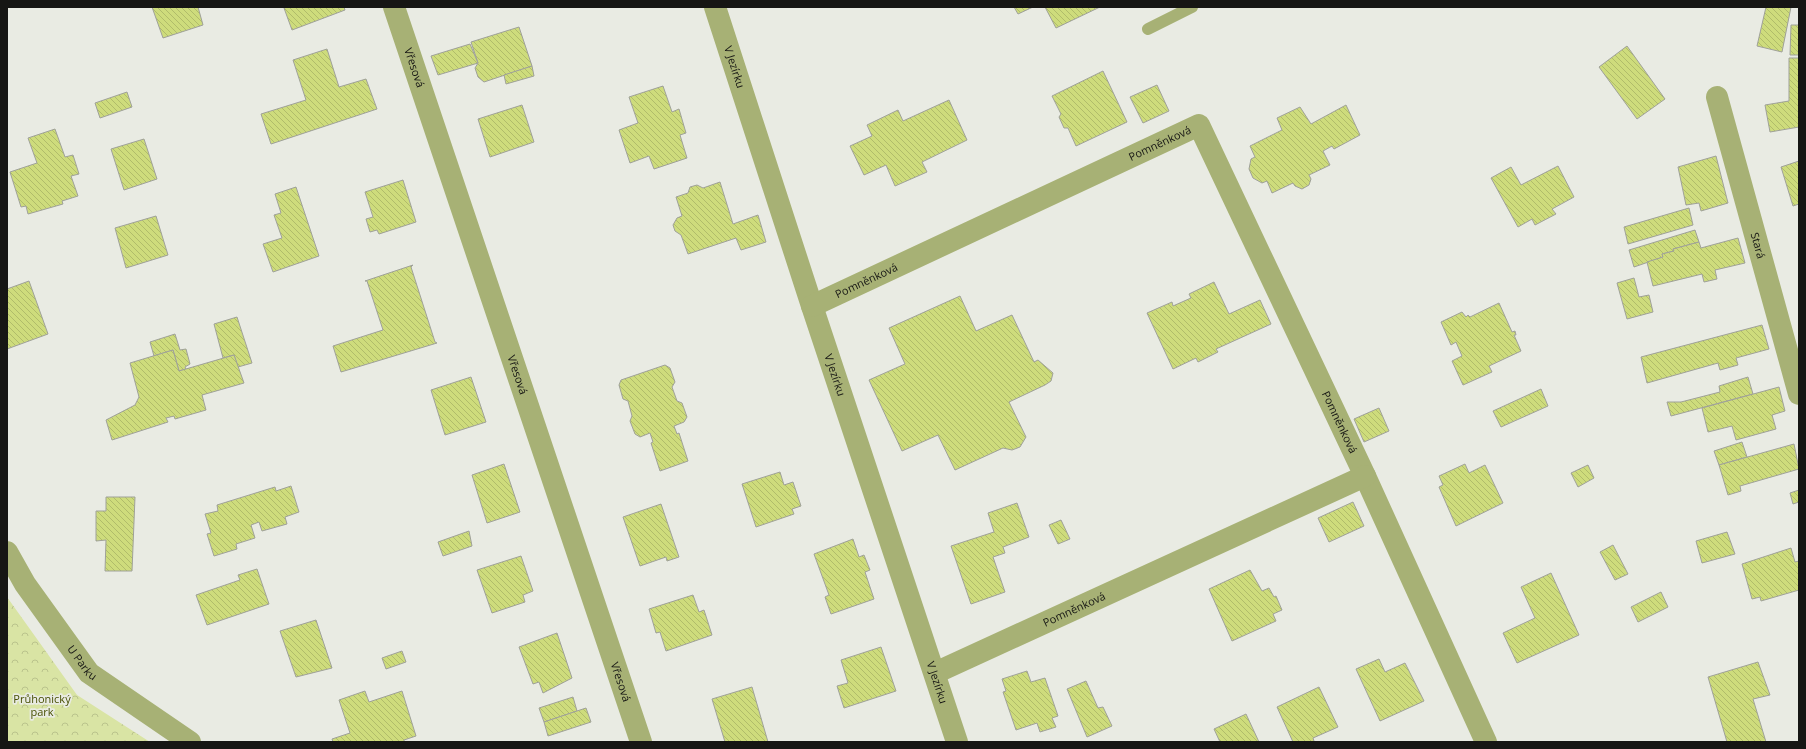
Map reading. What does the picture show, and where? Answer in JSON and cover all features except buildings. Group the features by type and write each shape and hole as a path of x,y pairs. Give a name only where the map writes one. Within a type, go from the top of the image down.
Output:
{"street":[{"name":"Vřesová","path":"394,7 641,742"},
{"name":"V Jezírku","path":"715,7 812,306 957,742"},
{"name":"Stará","path":"1717,97 1799,394"},
{"name":"Pomněnková","path":"812,306 1199,125 1365,476 1486,742"},
{"name":"Pomněnková","path":"935,673 1365,476"},
{"name":"U Parku","path":"7,552 25,584 89,673 190,742"}],"lane":[{"path":"1148,29 1192,7"}],"green space":[{"name":"Průhonický park","path":"7,597 77,695 150,742 7,742"}]}
